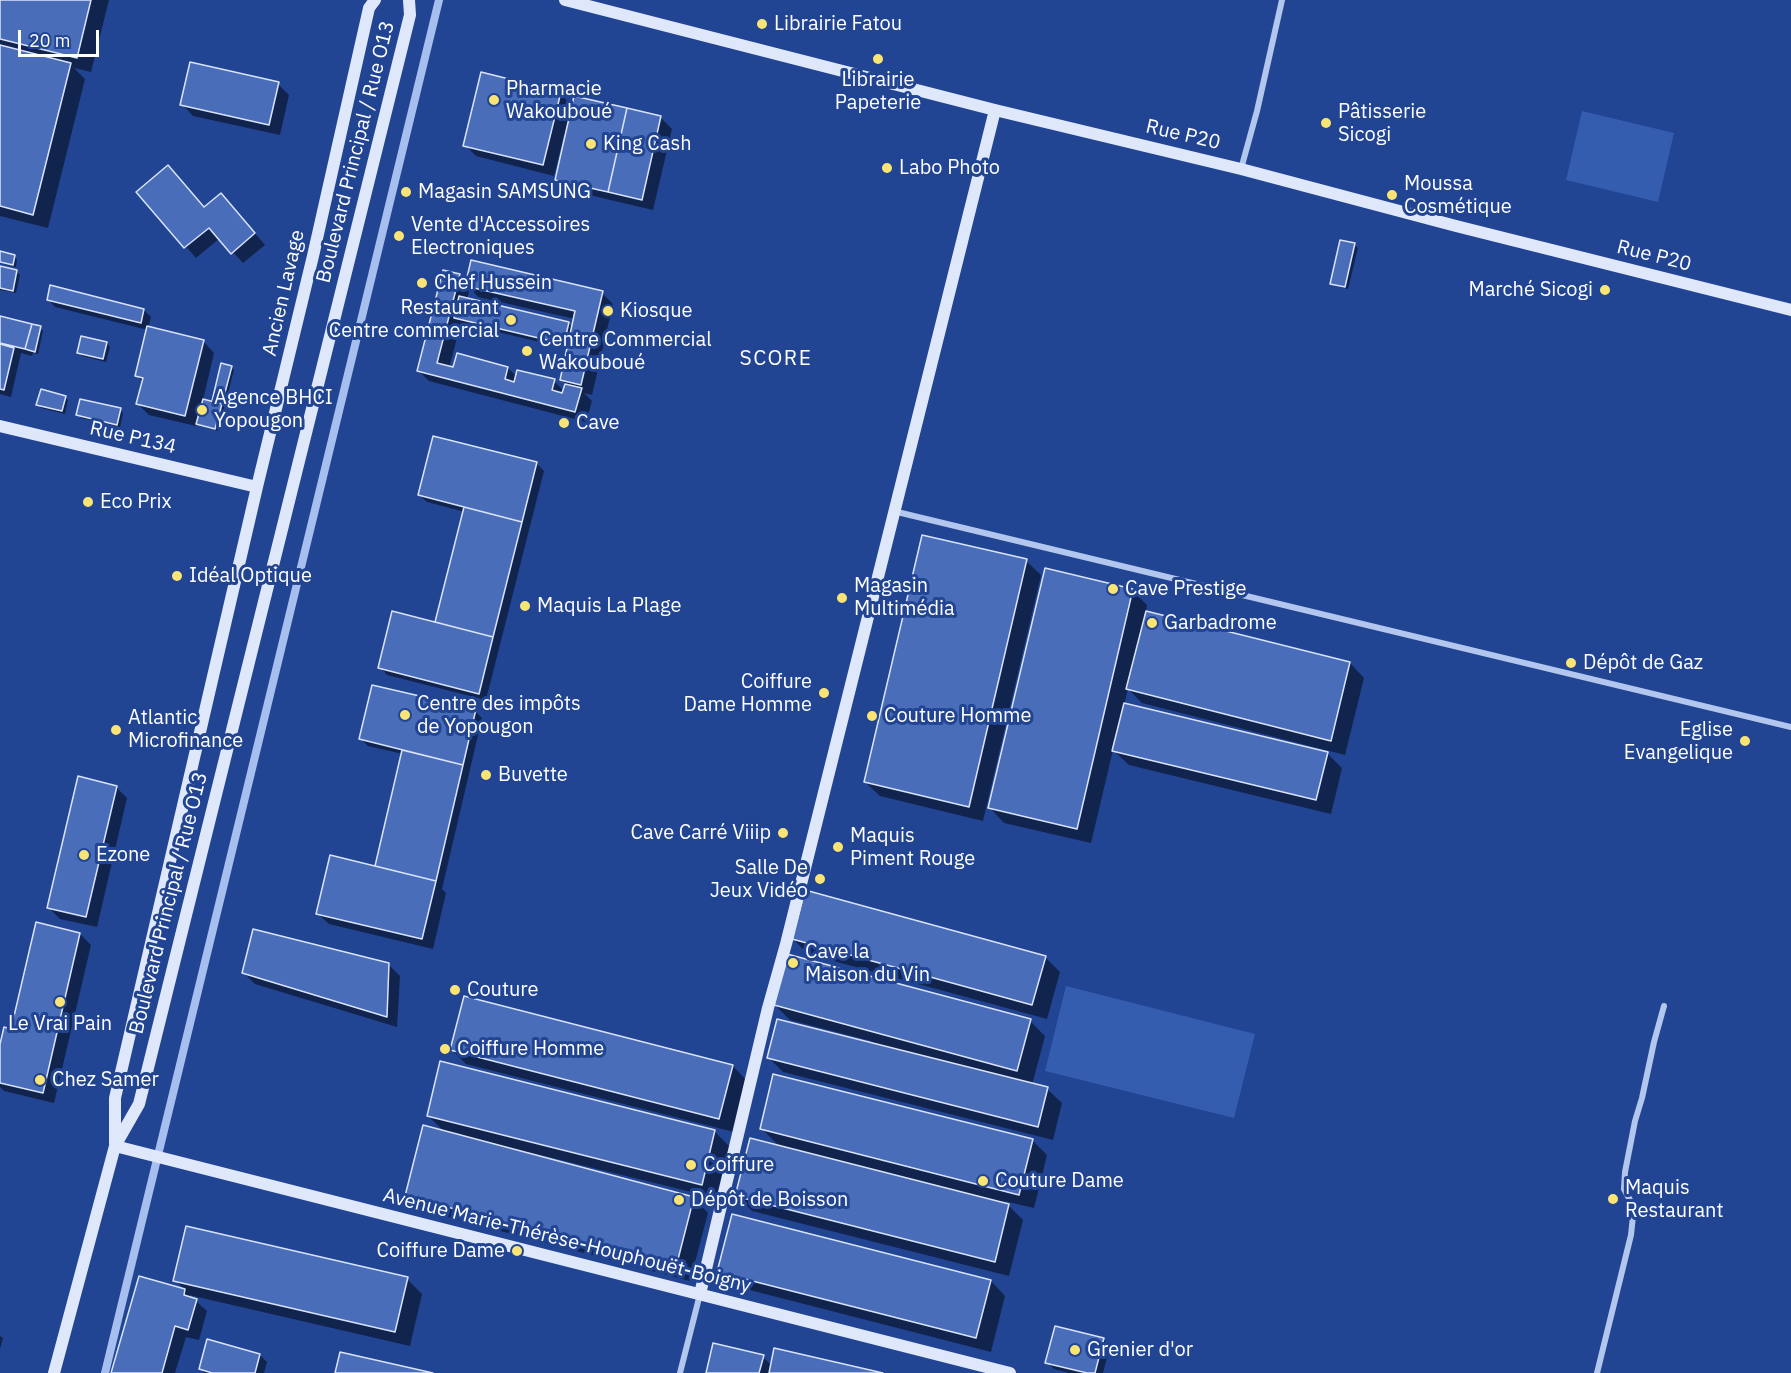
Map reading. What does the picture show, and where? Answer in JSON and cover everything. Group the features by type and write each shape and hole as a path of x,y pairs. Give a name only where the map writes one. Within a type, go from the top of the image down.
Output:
{"street":[{"name":"Ancien Lavage","path":"182,807 313,256 369,8 375,0"},
{"name":"Boulevard Principal / Rue O13","path":"54,1373 115,1146 139,1104 410,15 409,0"},
{"name":"Rue P20","path":"565,0 994,110 1241,169 1456,226 1791,310"},
{"path":"1241,169 1257,111 1282,0"},
{"path":"680,1373 768,1008 786,944 994,110"},
{"name":"Rue P134","path":"0,426 257,487"},
{"path":"893,511 1791,727"},
{"name":"Boulevard Principal / Rue O13","path":"115,1146 115,1098 182,807"},
{"path":"1597,1373 1631,1235 1633,1215 1631,1202 1624,1189 1624,1172 1654,1042 1665,1006"},
{"name":"Avenue Marie-Thérèse-Houphouët-Boigny","path":"115,1146 1010,1373"}],"shaded area":[{"path":"1582,111 1674,133 1658,202 1566,180"},
{"path":"1066,986 1255,1034 1234,1118 1045,1071"}],"building":[{"path":"0,0 91,0 77,58 0,39"},
{"path":"0,45 71,63 33,215 0,206"},
{"path":"190,62 279,82 269,125 180,105"},
{"path":"481,72 561,92 543,165 463,146"},
{"path":"574,96 627,108 608,192 555,180"},
{"path":"627,108 661,116 642,200 608,192"},
{"path":"168,165 204,207 221,193 255,233 231,254 209,228 184,248 136,192"},
{"path":"1340,240 1355,243 1345,287 1330,284"},
{"path":"0,251 15,255 13,265 0,262"},
{"path":"471,260 603,291 581,385 560,380 575,311 465,286"},
{"path":"0,266 17,270 13,291 0,288"},
{"path":"443,270 460,274 437,363 453,367 457,353 508,367 505,379 514,382 517,370 555,379 552,390 562,393 565,384 582,388 575,412 417,371"},
{"path":"50,285 144,309 141,323 47,300"},
{"name":"Restaurant Centre commercial","path":"459,296 569,322 564,344 454,318"},
{"path":"0,316 32,324 25,349 0,343"},
{"path":"32,324 41,326 35,352 25,349"},
{"path":"147,326 204,340 185,416 136,404 143,378 135,376"},
{"path":"81,336 107,342 103,359 77,353"},
{"path":"0,344 14,348 4,390 0,389"},
{"path":"221,363 232,366 222,404 212,401"},
{"path":"41,389 66,396 62,411 36,405"},
{"path":"80,399 121,408 117,425 76,415"},
{"path":"203,399 222,404 215,429 196,424"},
{"path":"433,436 537,462 522,522 418,495"},
{"path":"464,507 522,522 493,637 435,622"},
{"path":"922,535 1027,559 969,807 864,782"},
{"path":"1045,568 1133,589 1077,829 988,808"},
{"path":"392,611 493,637 479,694 378,668"},
{"path":"1146,611 1350,662 1331,741 1126,689"},
{"path":"372,685 476,709 463,765 359,739"},
{"path":"1124,703 1328,752 1316,800 1112,751"},
{"path":"402,750 463,765 436,881 375,866"},
{"path":"78,776 117,786 86,917 47,908"},
{"path":"330,855 436,881 422,939 316,914"},
{"path":"805,890 1046,956 1032,1005 792,939"},
{"path":"36,922 80,933 43,1093 0,1083 0,1044 4,1027 11,1029"},
{"path":"253,929 389,963 387,1017 242,973"},
{"path":"787,954 1031,1019 1017,1071 774,1005"},
{"path":"464,996 733,1065 719,1119 450,1050"},
{"path":"777,1019 1048,1087 1038,1127 767,1058"},
{"path":"440,1061 715,1130 702,1185 427,1116"},
{"path":"773,1074 1033,1139 1019,1195 760,1129"},
{"path":"423,1125 694,1197 676,1267 405,1196"},
{"path":"750,1138 1009,1204 995,1262 735,1196"},
{"path":"732,1214 991,1280 976,1338 717,1272"},
{"path":"186,1226 408,1277 395,1332 173,1281"},
{"path":"139,1276 185,1289 184,1295 197,1299 188,1330 175,1326 162,1373 111,1373"},
{"name":"Grenier d'or","path":"1055,1326 1104,1338 1095,1373 1045,1363"},
{"path":"207,1339 260,1354 255,1373 212,1373 199,1369"},
{"path":"713,1343 764,1355 759,1373 706,1373"},
{"path":"774,1348 883,1373 769,1373"},
{"path":"340,1352 433,1373 335,1373"}],"waterway":[{"path":"105,1373 439,0"}],"place":[{"name":"Librairie Fatou","path":"762,24"},
{"name":"Librairie Papeterie","path":"878,59"},
{"name":"Pharmacie Wakouboué","path":"494,100"},
{"name":"Pâtisserie Sicogi","path":"1326,123"},
{"name":"King Cash","path":"591,144"},
{"name":"Labo Photo","path":"887,168"},
{"name":"Magasin SAMSUNG","path":"406,192"},
{"name":"Moussa Cosmétique","path":"1392,195"},
{"name":"Vente d'Accessoires Electroniques","path":"399,236"},
{"name":"Chef Hussein","path":"422,283"},
{"name":"Marché Sicogi","path":"1605,290"},
{"name":"Kiosque","path":"608,311"},
{"name":"Restaurant Centre commercial","path":"511,320"},
{"name":"Centre Commercial Wakouboué","path":"527,351"},
{"name":"Agence BHCI Yopougon","path":"202,410"},
{"name":"Cave","path":"564,423"},
{"name":"Eco Prix","path":"88,502"},
{"name":"Idéal Optique","path":"177,576"},
{"name":"Cave Prestige","path":"1113,589"},
{"name":"Magasin Multimédia","path":"842,598"},
{"name":"Maquis La Plage","path":"525,606"},
{"name":"Garbadrome","path":"1152,623"},
{"name":"Dépôt de Gaz","path":"1571,663"},
{"name":"Coiffure Dame Homme","path":"824,693"},
{"name":"Centre des impôts de Yopougon","path":"405,715"},
{"name":"Couture Homme","path":"872,716"},
{"name":"Atlantic Microfinance","path":"116,730"},
{"name":"Eglise Evangelique","path":"1745,741"},
{"name":"Buvette","path":"486,775"},
{"name":"Cave Carré Viiip","path":"783,833"},
{"name":"Maquis Piment Rouge","path":"838,847"},
{"name":"Ezone","path":"84,855"},
{"name":"Salle De Jeux Vidéo","path":"820,879"},
{"name":"Cave la Maison du Vin","path":"793,963"},
{"name":"Couture","path":"455,990"},
{"name":"Le Vrai Pain","path":"60,1002"},
{"name":"Coiffure Homme","path":"445,1049"},
{"name":"Chez Samer","path":"40,1080"},
{"name":"Coiffure","path":"691,1165"},
{"name":"Couture Dame","path":"983,1181"},
{"name":"Maquis Restaurant","path":"1613,1199"},
{"name":"Dépôt de Boisson","path":"679,1200"},
{"name":"Coiffure Dame","path":"517,1251"},
{"name":"Grenier d'or","path":"1075,1350"}],"district":[{"name":"SCORE","path":"776,359"}]}
